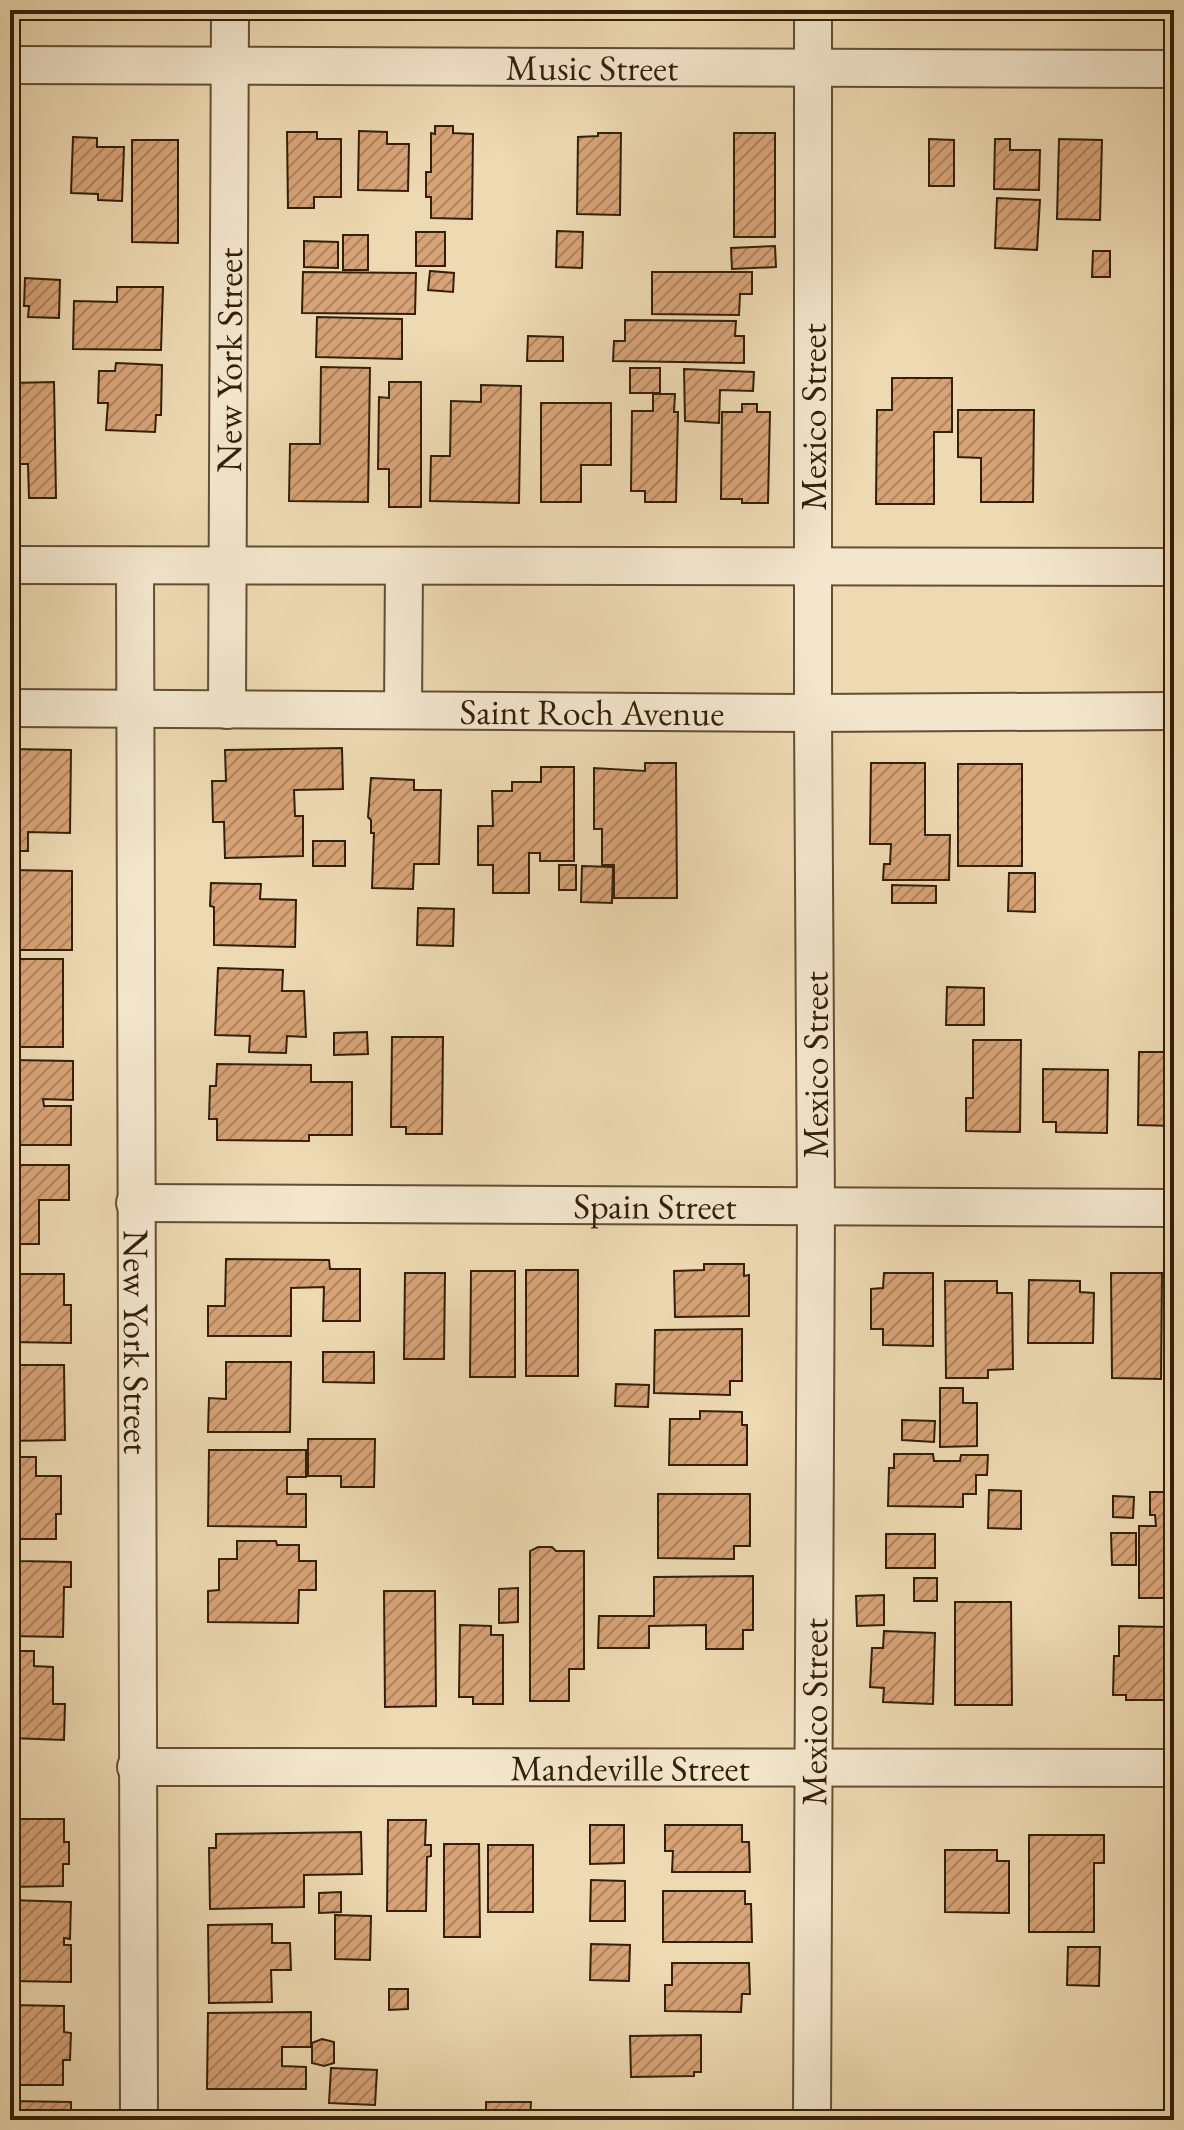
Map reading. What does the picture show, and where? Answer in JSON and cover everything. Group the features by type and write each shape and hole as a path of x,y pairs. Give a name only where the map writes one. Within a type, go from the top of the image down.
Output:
{"street":[{"name":"New York Street","path":"227,710 230,10"},
{"name":"Mexico Street","path":"812,2120 816,1207 813,10"},
{"name":"Music Street","path":"10,65 1174,69"},
{"path":"10,565 1174,567"},
{"name":"New York Street","path":"135,566 139,2120"},
{"path":"403,710 404,567"},
{"name":"Saint Roch Avenue","path":"10,708 813,713 1174,711"},
{"name":"Spain Street","path":"135,1203 1174,1208"},
{"name":"Mandeville Street","path":"136,1767 1174,1768"}],"building":[{"path":"435,126 453,126 453,133 473,134 472,219 431,218 431,197 426,197 426,172 431,172 431,133 435,134"},
{"path":"359,131 387,132 387,144 409,144 408,191 358,190"},
{"path":"287,132 317,132 317,139 341,139 341,197 314,197 314,208 288,208"},
{"path":"598,133 621,133 620,215 577,214 578,137 598,136"},
{"path":"734,133 775,133 775,237 734,237"},
{"path":"73,137 97,138 97,147 124,147 122,201 98,200 98,194 71,193"},
{"path":"929,139 954,140 954,186 929,186"},
{"path":"995,139 1010,139 1010,150 1040,150 1039,190 994,189"},
{"path":"1059,139 1102,140 1100,220 1057,219"},
{"path":"132,140 178,140 178,243 132,242"},
{"path":"997,198 1040,200 1037,250 995,248"},
{"path":"557,231 583,232 582,268 556,267"},
{"path":"416,232 445,232 445,266 416,266"},
{"path":"343,235 368,235 368,270 343,270"},
{"path":"304,241 338,242 338,268 304,267"},
{"path":"775,246 776,267 732,269 731,248"},
{"path":"1093,251 1110,251 1110,277 1092,277"},
{"path":"430,271 454,273 453,292 428,290"},
{"path":"303,272 416,273 415,314 302,313"},
{"path":"652,272 752,272 752,294 740,294 739,315 652,314"},
{"path":"25,278 60,280 59,318 28,317 29,306 24,306"},
{"path":"117,287 163,287 161,350 73,349 74,301 117,302"},
{"path":"317,317 402,319 402,359 316,357"},
{"path":"625,320 736,321 735,336 744,336 744,363 613,361 614,341 625,341"},
{"path":"528,336 563,337 563,361 527,361"},
{"path":"116,363 162,365 161,415 156,415 155,432 106,430 108,403 98,403 99,371 115,371"},
{"path":"321,367 370,368 368,502 289,501 290,444 320,444"},
{"path":"630,368 660,368 660,393 630,393"},
{"path":"684,369 754,372 753,391 720,390 719,423 685,421"},
{"path":"892,378 952,378 952,432 934,432 934,504 876,504 877,410 892,410"},
{"path":"54,382 56,498 29,498 28,464 10,464 10,383"},
{"path":"389,382 421,382 421,507 389,507 389,469 378,469 379,397 389,398"},
{"path":"481,385 521,386 519,503 430,501 431,456 450,456 451,401 481,402"},
{"path":"653,394 675,394 674,412 678,412 676,502 645,502 645,491 631,491 632,411 653,411"},
{"path":"541,403 611,403 611,465 581,465 581,502 541,502"},
{"path":"742,404 757,404 757,412 770,412 768,503 721,499 722,412 742,412"},
{"path":"958,410 1034,410 1033,502 981,502 981,458 958,457"},
{"path":"342,748 343,789 294,790 295,816 303,816 303,856 225,858 224,822 213,822 212,781 226,781 225,750"},
{"path":"10,749 71,750 70,833 28,832 28,851 10,851"},
{"path":"645,763 676,763 677,898 614,898 614,865 602,865 602,829 594,829 594,768 645,771"},
{"path":"871,763 925,763 925,835 950,835 949,880 883,880 884,864 890,864 891,844 870,844"},
{"path":"958,764 1022,764 1022,866 958,866"},
{"path":"541,767 574,767 574,861 540,861 540,853 529,853 529,893 493,893 493,865 478,865 478,826 493,826 492,791 512,791 512,782 541,782"},
{"path":"371,778 414,780 414,790 441,790 439,864 414,864 413,889 372,888 374,833 371,833 368,817"},
{"path":"313,841 345,841 345,866 313,866"},
{"path":"559,865 576,865 576,890 559,890"},
{"path":"582,866 613,867 612,903 581,902"},
{"path":"10,870 72,871 72,950 10,950"},
{"path":"1009,873 1035,873 1035,912 1008,911"},
{"path":"211,883 261,884 260,899 296,900 295,947 214,945"},
{"path":"892,885 936,886 936,903 892,903"},
{"path":"418,908 454,909 453,946 417,945"},
{"path":"10,959 63,959 63,1047 10,1047"},
{"path":"218,968 283,970 282,991 304,991 306,1037 287,1036 286,1053 249,1052 250,1036 215,1035"},
{"path":"947,987 984,988 984,1025 946,1025"},
{"path":"367,1032 368,1054 334,1055 334,1033"},
{"path":"392,1037 443,1037 442,1134 406,1134 406,1127 391,1127"},
{"path":"973,1040 1021,1040 1020,1132 966,1131 966,1098 973,1098"},
{"path":"1139,1052 1174,1052 1174,1126 1138,1125"},
{"path":"10,1060 73,1061 73,1100 43,1099 44,1106 71,1106 71,1145 10,1145"},
{"path":"217,1064 311,1065 311,1082 352,1082 352,1135 309,1135 309,1141 217,1140 217,1119 209,1119 210,1086 216,1086"},
{"path":"1043,1069 1108,1070 1107,1133 1056,1132 1056,1122 1043,1122"},
{"path":"10,1160 19,1160 19,1165 69,1165 69,1200 39,1200 39,1244 10,1244"},
{"path":"10,1257 15,1257 14,1274 64,1274 64,1305 71,1305 71,1343 10,1342"},
{"path":"226,1259 329,1260 330,1269 360,1269 360,1321 323,1321 324,1287 291,1288 291,1336 208,1336 208,1306 225,1306"},
{"path":"704,1264 744,1264 744,1276 749,1275 749,1316 675,1317 674,1271 704,1270"},
{"path":"526,1270 578,1270 578,1376 526,1376"},
{"path":"471,1271 515,1271 515,1377 470,1377"},
{"path":"405,1273 445,1273 444,1359 404,1359"},
{"path":"884,1273 933,1273 933,1346 883,1345 883,1329 871,1329 871,1289 883,1288"},
{"path":"1111,1273 1162,1273 1161,1379 1112,1378"},
{"path":"1029,1280 1080,1281 1080,1292 1094,1293 1093,1343 1028,1343"},
{"path":"945,1281 997,1281 997,1293 1012,1293 1013,1369 988,1370 988,1378 946,1378"},
{"path":"742,1329 742,1381 730,1381 730,1395 654,1393 655,1330"},
{"path":"323,1352 374,1352 374,1383 323,1382"},
{"path":"226,1362 291,1362 290,1432 208,1432 209,1398 226,1399"},
{"path":"10,1365 64,1365 65,1440 10,1441"},
{"path":"616,1384 649,1385 648,1407 615,1406"},
{"path":"940,1388 963,1388 963,1403 977,1403 977,1446 940,1447"},
{"path":"700,1411 742,1412 742,1425 747,1425 747,1465 669,1465 670,1419 700,1419"},
{"path":"902,1420 935,1421 934,1442 902,1440"},
{"path":"308,1439 375,1439 374,1487 341,1487 341,1476 308,1476"},
{"path":"209,1450 306,1450 306,1477 287,1477 287,1494 306,1494 306,1527 208,1526"},
{"path":"894,1454 933,1454 934,1461 960,1461 961,1455 988,1455 987,1475 976,1475 976,1494 963,1494 963,1507 888,1506 889,1468 894,1468"},
{"path":"10,1457 36,1457 36,1476 61,1476 61,1514 56,1514 56,1539 10,1539"},
{"path":"989,1490 1021,1491 1021,1529 988,1528"},
{"path":"1150,1492 1174,1492 1174,1598 1139,1598 1139,1526 1156,1526 1155,1515 1150,1515"},
{"path":"658,1494 750,1494 750,1546 734,1546 734,1559 658,1558"},
{"path":"1113,1496 1134,1497 1133,1518 1113,1517"},
{"path":"1111,1533 1136,1533 1136,1565 1112,1565"},
{"path":"886,1534 935,1534 935,1568 886,1568"},
{"path":"237,1541 276,1541 277,1545 299,1545 299,1561 316,1561 316,1590 299,1590 298,1623 208,1622 208,1591 219,1590 219,1559 237,1559"},
{"path":"10,1546 20,1546 20,1561 71,1562 71,1587 64,1587 63,1637 10,1636"},
{"path":"538,1547 552,1547 556,1551 584,1551 584,1669 569,1669 569,1701 530,1701 530,1551"},
{"path":"753,1576 753,1630 743,1630 743,1649 706,1649 706,1625 649,1626 649,1648 598,1648 599,1616 654,1616 654,1577"},
{"path":"914,1578 937,1578 937,1601 914,1601"},
{"path":"518,1588 518,1622 499,1623 499,1589"},
{"path":"384,1591 435,1591 436,1706 385,1707"},
{"path":"884,1595 884,1625 857,1626 856,1596"},
{"path":"955,1602 1011,1602 1012,1705 955,1705"},
{"path":"460,1625 491,1626 491,1635 503,1635 503,1704 473,1704 473,1697 459,1697"},
{"path":"1119,1626 1167,1627 1166,1700 1126,1700 1126,1695 1113,1695 1114,1656 1119,1656"},
{"path":"884,1631 935,1633 933,1704 883,1702 884,1688 870,1687 872,1648 883,1648"},
{"path":"10,1651 34,1651 34,1666 53,1667 53,1704 65,1704 64,1740 10,1738"},
{"path":"10,1819 64,1819 64,1842 69,1842 69,1864 63,1864 63,1886 10,1887"},
{"path":"388,1820 426,1820 425,1845 431,1845 431,1856 427,1857 426,1911 387,1911"},
{"path":"590,1825 624,1825 624,1863 590,1864"},
{"path":"665,1825 742,1825 742,1842 749,1842 750,1872 672,1872 673,1851 665,1851"},
{"path":"361,1832 362,1874 304,1875 304,1907 210,1909 209,1848 216,1848 216,1834"},
{"path":"1029,1835 1104,1835 1104,1863 1094,1863 1094,1932 1029,1932"},
{"path":"444,1844 479,1844 480,1937 444,1937"},
{"path":"488,1845 533,1845 533,1912 488,1912"},
{"path":"945,1850 997,1850 997,1861 1009,1861 1009,1913 945,1912"},
{"path":"591,1880 625,1881 625,1921 590,1921"},
{"path":"663,1891 745,1891 745,1904 751,1904 752,1942 663,1942"},
{"path":"341,1892 341,1912 319,1913 319,1893"},
{"path":"10,1900 71,1902 70,1939 64,1938 64,1945 71,1945 71,1982 10,1981"},
{"path":"335,1915 371,1916 370,1960 335,1959"},
{"path":"272,1924 272,1943 290,1943 291,1970 271,1970 272,2002 209,2003 208,1925"},
{"path":"591,1944 630,1945 629,1981 590,1980"},
{"path":"1068,1947 1100,1947 1099,1986 1067,1985"},
{"path":"672,1963 749,1963 750,1994 742,1994 741,2012 665,2011 665,1985 672,1985"},
{"path":"389,1989 408,1989 408,2009 389,2010"},
{"path":"10,2005 64,2006 64,2032 71,2033 70,2060 63,2060 63,2085 10,2085"},
{"path":"311,2012 311,2047 282,2047 282,2066 306,2067 306,2089 207,2089 208,2013"},
{"path":"701,2035 701,2072 694,2072 694,2076 631,2077 630,2036"},
{"path":"322,2039 334,2042 334,2063 324,2066 312,2063 312,2043"},
{"path":"331,2068 377,2070 375,2105 329,2103"},
{"path":"10,2101 71,2102 71,2120 10,2120"},
{"path":"486,2102 531,2102 530,2120 486,2120"},
{"path":"209,2110 309,2110 309,2120 209,2120"}]}
